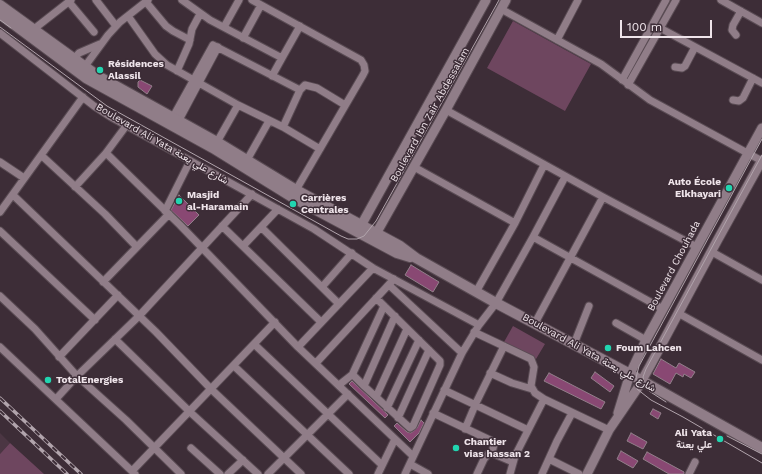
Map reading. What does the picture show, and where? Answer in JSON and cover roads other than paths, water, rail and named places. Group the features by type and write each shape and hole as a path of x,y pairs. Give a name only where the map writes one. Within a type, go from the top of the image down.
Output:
{"main road":[{"name":"Boulevard Ali Yata شارع علي يعتة","path":"0,5 34,29 71,62"},
{"name":"Boulevard Ali Yata شارع علي يعتة","path":"0,14 83,70 98,76 176,118 359,229"},
{"name":"Boulevard Ali Yata شارع علي يعتة","path":"83,70 94,83 213,148 292,196 374,237 400,246 416,258 476,292 630,374 762,448"}],"street":[{"path":"96,0 116,26"},
{"path":"182,0 200,14 282,58"},
{"path":"224,27 239,0"},
{"path":"252,0 361,60 364,65 365,71 363,75 296,190"},
{"name":"Boulevard Ibn Zair Abdessalam","path":"359,229 486,0"},
{"name":"Boulevard Ibn Zair Abdessalam","path":"374,237 506,0"},
{"path":"557,40 578,0"},
{"path":"622,80 666,0"},
{"path":"628,85 676,0"},
{"path":"722,0 762,23"},
{"path":"34,29 70,1 94,32"},
{"path":"83,70 101,44 116,26 147,1 166,26 190,40"},
{"path":"243,38 262,5"},
{"path":"501,9 600,64 650,100 762,161"},
{"path":"736,35 732,30 733,25 741,11"},
{"path":"177,71 190,40 192,29 200,14"},
{"path":"128,16 155,54 167,65 238,105 283,127 320,149"},
{"path":"272,76 300,26"},
{"path":"660,28 762,83"},
{"name":"Boulevard Ali Yata شارع علي يعتة","path":"1,35 100,110 126,126 314,229 352,253 392,282 479,324"},
{"path":"71,62 79,53 101,44"},
{"path":"176,118 196,81 218,47 300,90"},
{"path":"675,67 682,68 685,66 695,47"},
{"path":"733,100 739,101 743,98 753,78"},
{"path":"283,127 300,90 305,85 312,86 345,105"},
{"path":"0,212 83,97"},
{"path":"217,142 238,105"},
{"path":"446,110 565,177 697,247"},
{"path":"247,160 269,120"},
{"path":"76,187 106,153 126,126"},
{"name":"Boulevard Chouhada","path":"616,418 630,374 646,340 762,128"},
{"path":"106,153 203,248 298,346 413,456"},
{"path":"41,155 137,247"},
{"path":"104,282 167,212 190,161"},
{"name":"Boulevard Chouhada","path":"587,474 616,418 642,381 762,161"},
{"path":"0,162 24,178"},
{"path":"476,292 515,223 544,165"},
{"path":"414,167 515,223"},
{"path":"405,474 462,353 479,324 496,303 565,177"},
{"path":"56,399 77,376 139,316 252,194"},
{"path":"12,195 118,295 211,389 300,474"},
{"path":"535,323 603,197"},
{"path":"243,246 278,209"},
{"path":"222,226 321,322"},
{"path":"261,227 339,304"},
{"path":"0,232 95,320"},
{"path":"533,237 663,309"},
{"path":"712,252 762,280"},
{"path":"322,287 352,253"},
{"path":"298,346 373,268"},
{"path":"316,363 392,282 462,353"},
{"path":"59,357 118,295"},
{"path":"0,296 35,329 77,376 126,420 181,474"},
{"path":"353,374 387,408 410,428 440,365 440,360 376,298"},
{"path":"339,385 353,374 353,371 384,306"},
{"path":"574,344 589,306"},
{"path":"678,313 762,360"},
{"path":"364,386 395,316"},
{"path":"0,347 134,473 155,448 275,322"},
{"path":"616,323 646,340"},
{"path":"376,397 407,329"},
{"path":"474,332 531,359 534,367 532,389"},
{"path":"115,339 190,412 258,474"},
{"path":"387,408 419,340"},
{"path":"254,344 382,465"},
{"path":"465,429 504,346"},
{"path":"398,418 429,350"},
{"path":"234,366 349,474"},
{"path":"490,373 512,383 532,389 544,399 609,430"},
{"path":"444,390 528,430"},
{"path":"268,474 348,394"},
{"path":"510,474 513,462 544,399"},
{"path":"542,474 572,413"},
{"path":"433,414 492,441 494,444 492,453"},
{"path":"378,474 395,439"},
{"path":"191,448 220,474"},
{"path":"477,474 484,459 489,453 513,462"},
{"path":"549,459 579,474"},
{"path":"228,474 243,460"},
{"path":"689,474 695,462"},
{"path":"410,464 428,474"}],"tram line":[{"path":"0,27 107,106 341,236 348,239 357,239 364,236 376,221 499,0"},
{"path":"0,20 11,28"},
{"path":"762,139 639,366 636,378 637,389 651,400 762,463"},
{"path":"666,402 645,387 643,377 646,369 762,155"},
{"path":"727,436 762,454"}],"railway":[{"path":"0,398 81,474"},
{"path":"0,411 67,474"}],"place":[{"name":"Résidences Alassil","path":"100,70"},
{"name":"Auto École Elkhayari","path":"729,188"},
{"name":"Masjid al-Haramain","path":"179,201"},
{"name":"Carrières Centrales","path":"293,204"},
{"name":"Foum Lahcen","path":"608,348"},
{"name":"TotalEnergies","path":"48,380"},
{"name":"Ali Yata علي يعتة","path":"720,439"},
{"name":"Chantier vias hassan 2","path":"456,448"}]}
